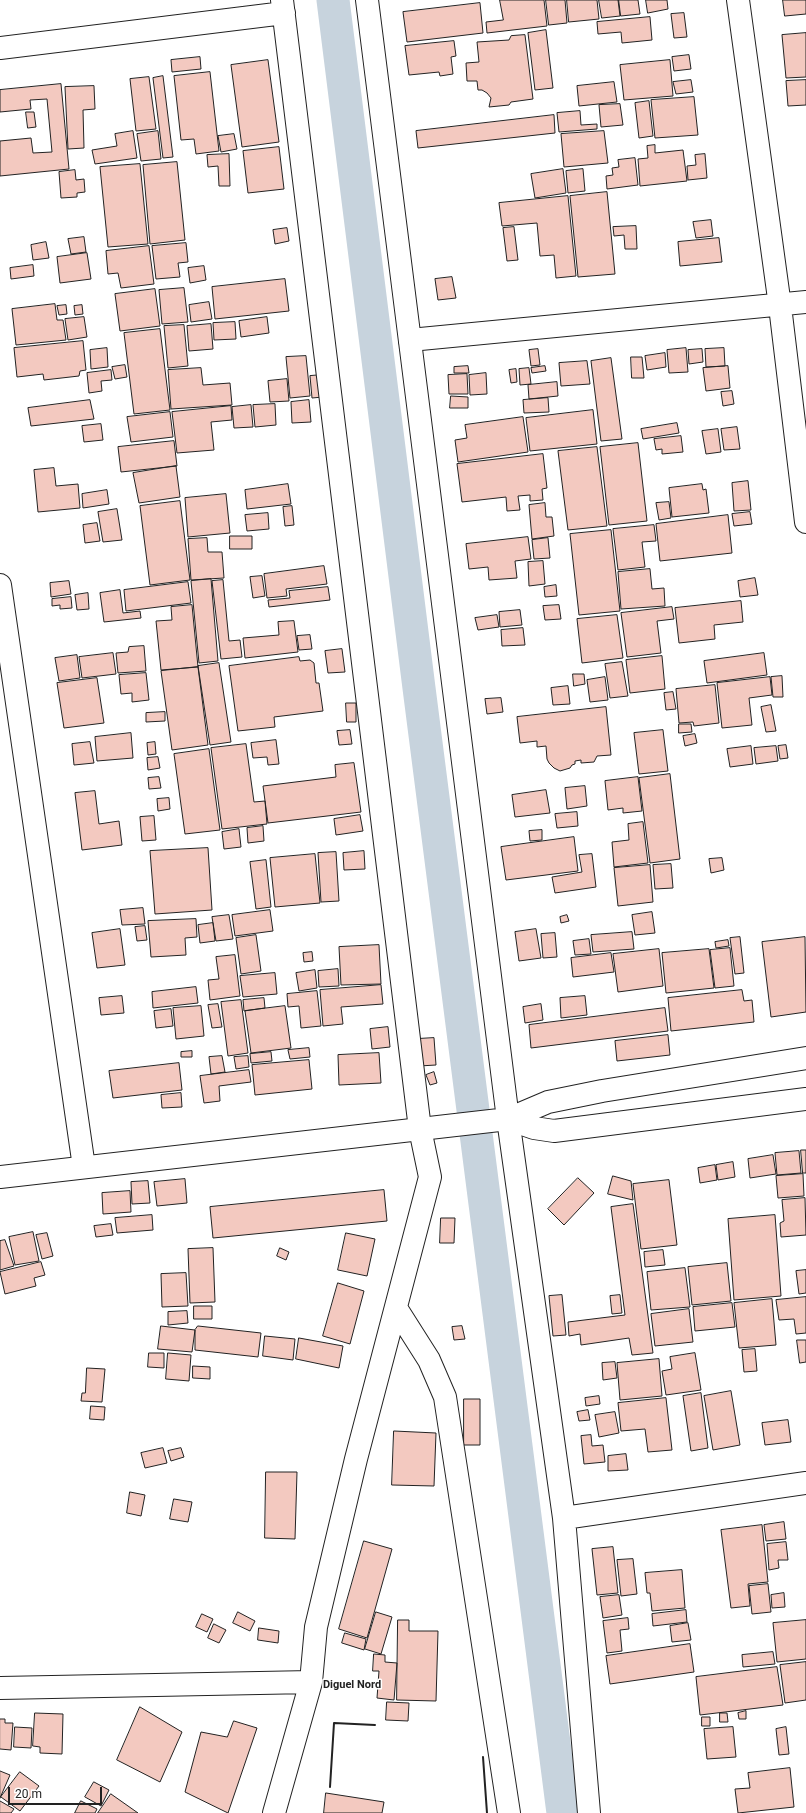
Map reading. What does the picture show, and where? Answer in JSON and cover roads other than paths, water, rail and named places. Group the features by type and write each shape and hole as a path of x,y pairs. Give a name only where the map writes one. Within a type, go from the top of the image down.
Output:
{"street":[{"path":"367,0 410,340 499,1120 564,1518 589,1813"},
{"path":"738,0 780,306 806,522"},
{"path":"0,48 283,7 420,1129 430,1177 356,1459 316,1627 311,1682 274,1813"},
{"path":"410,340 780,306 806,302"},
{"path":"0,585 84,1167"},
{"path":"0,1178 84,1167 499,1120 539,1104 563,1098 806,1058"},
{"path":"499,1120 554,1131 806,1099"},
{"path":"396,1308 429,1360 445,1397 454,1445 509,1813"},
{"path":"564,1518 806,1483"},
{"path":"0,1688 311,1682"}],"waterway":[{"path":"333,0 419,688 563,1813"}],"district":[{"name":"Diguel Nord","path":"352,1685"}]}
